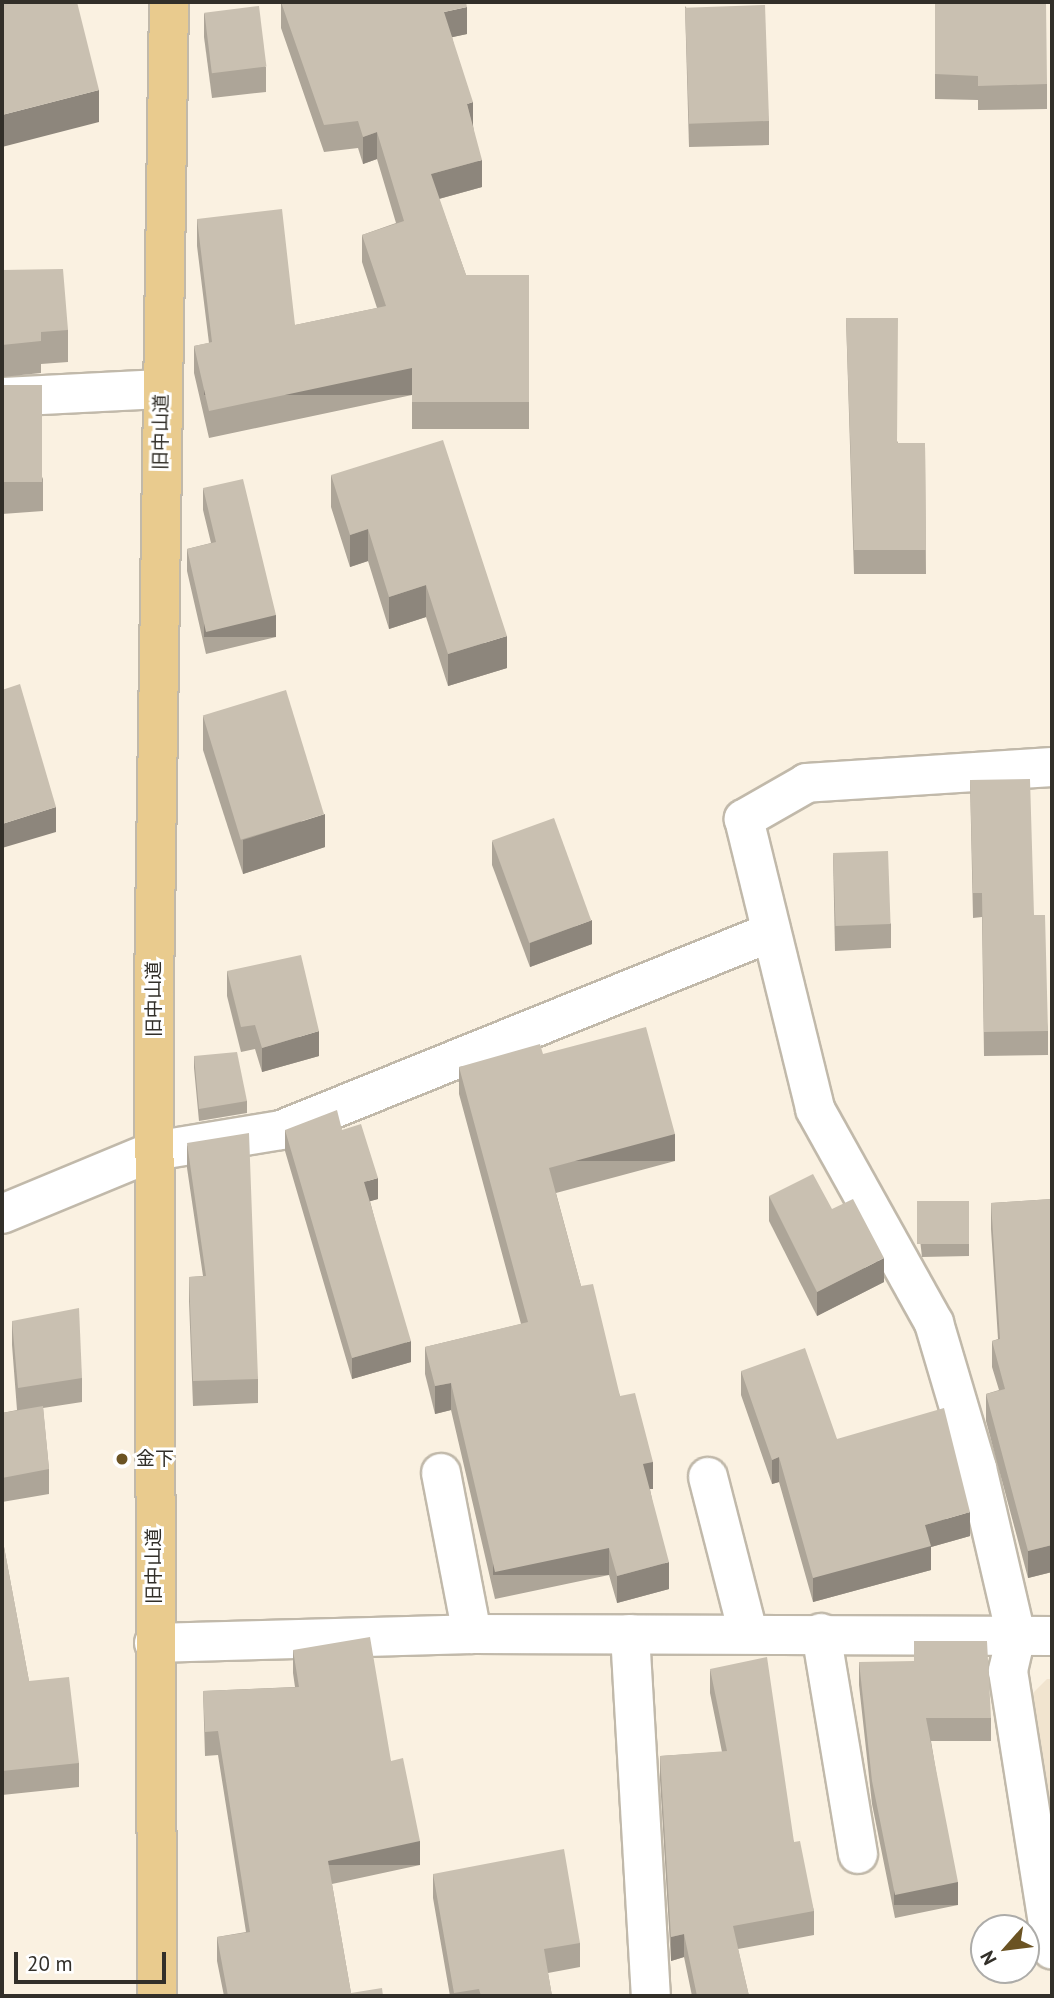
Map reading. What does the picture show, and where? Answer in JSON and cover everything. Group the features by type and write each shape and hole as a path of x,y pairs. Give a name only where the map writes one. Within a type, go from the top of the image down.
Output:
{"main road":[{"name":"旧中山道","path":"157,1996 154,1151 169,2"}],"street":[{"path":"2,397 162,389"},
{"path":"1034,1636 934,1323 815,1109 769,933 744,820 807,783 1052,766"},
{"path":"2,1214 154,1151 281,1130 769,933"},
{"path":"441,1473 472,1634"},
{"path":"708,1477 748,1633"},
{"path":"154,1643 472,1634 821,1633 1034,1636"},
{"path":"821,1633 858,1854"},
{"path":"630,1634 651,1996"},
{"path":"1034,1636 1008,1671 1052,1950"}],"shaded area":[{"path":"1047,1679 1052,1679 1052,1856 1032,1694"}],"building":[{"path":"2,2 77,2 99,90 2,115"},
{"path":"281,2 466,2 467,7 444,12 473,102 467,104 482,160 431,174 466,275 529,275 529,402 412,402 412,368 209,411 194,346 212,342 197,219 282,209 295,325 386,306 362,235 404,221 377,132 363,137 358,121 324,125"},
{"path":"935,2 1046,2 1047,84 978,86 978,76 935,74"},
{"path":"765,5 769,121 689,124 685,8"},
{"path":"259,6 266,67 212,73 204,13"},
{"path":"63,269 68,330 41,332 41,341 2,345 2,270"},
{"path":"846,318 898,318 897,443 925,443 926,550 854,550"},
{"path":"2,385 42,385 42,482 2,482"},
{"path":"443,440 507,636 448,654 426,585 389,597 368,529 350,535 331,475"},
{"path":"243,479 276,615 206,632 187,549 216,542 203,488"},
{"path":"20,684 56,807 2,824 2,690"},
{"path":"286,690 324,814 241,840 203,715"},
{"path":"1030,779 1034,915 1045,915 1048,1031 984,1032 982,893 973,893 970,780"},
{"path":"554,818 591,920 529,943 492,841"},
{"path":"888,851 891,924 836,926 833,853"},
{"path":"301,955 319,1031 262,1048 255,1025 241,1027 227,971"},
{"path":"646,1027 675,1134 549,1168 581,1286 593,1284 620,1396 635,1393 653,1462 643,1464 669,1562 617,1576 609,1548 495,1572 451,1383 435,1386 425,1347 528,1322 459,1067 540,1044 543,1054"},
{"path":"237,1052 247,1101 199,1109 194,1056"},
{"path":"337,1110 342,1130 361,1124 378,1178 364,1182 411,1341 352,1358 285,1130"},
{"path":"249,1133 258,1379 193,1381 189,1277 206,1276 187,1143"},
{"path":"813,1174 832,1209 853,1199 884,1258 817,1292 769,1196"},
{"path":"1052,1199 1052,1545 1028,1551 986,1394 1005,1389 992,1341 1000,1339 991,1203"},
{"path":"917,1201 969,1201 969,1244 917,1244"},
{"path":"79,1308 82,1378 18,1388 12,1321"},
{"path":"805,1348 837,1439 944,1408 970,1512 925,1525 931,1546 813,1578 779,1457 772,1460 741,1371"},
{"path":"43,1406 49,1469 2,1478 2,1413"},
{"path":"2,1536 29,1681 69,1677 79,1763 2,1771"},
{"path":"370,1637 391,1761 403,1758 420,1841 328,1861 351,1993 382,1988 383,1996 228,1996 217,1937 250,1932 218,1731 205,1732 203,1691 299,1687 293,1650"},
{"path":"914,1641 987,1641 991,1718 926,1718 958,1882 895,1895 872,1781 859,1662 914,1661"},
{"path":"767,1657 794,1842 800,1841 814,1911 733,1926 749,1996 697,1996 684,1934 671,1937 660,1756 727,1751 710,1669"},
{"path":"564,1849 580,1943 544,1949 552,1996 481,1996 479,1989 454,1993 433,1874"}],"place":[{"name":"金下","path":"122,1459"}]}
